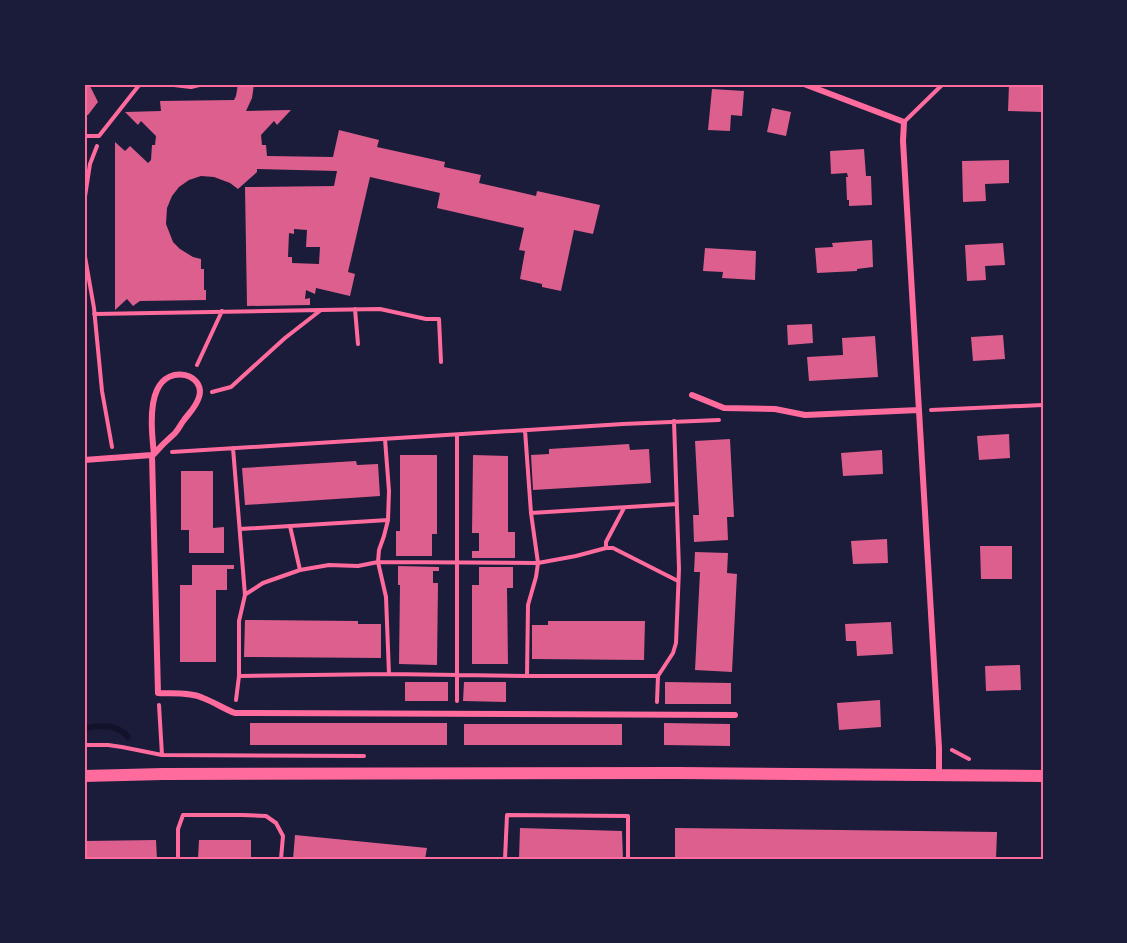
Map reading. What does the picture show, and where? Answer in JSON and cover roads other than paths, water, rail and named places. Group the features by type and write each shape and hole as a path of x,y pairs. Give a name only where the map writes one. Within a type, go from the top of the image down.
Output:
{"main road":[{"path":"84,776 678,773 1043,776"}],"street":[{"path":"174,84 191,86 199,84"},
{"path":"804,84 904,122 903,141 939,775"},
{"path":"84,460 153,454 174,434 193,410 200,395 197,384 188,376 177,374 165,378 157,390 154,403 152,436 153,454 158,693 202,697 235,713 735,716"},
{"path":"692,395 724,408 775,409 805,415 918,410"}],"lane":[{"path":"84,136 99,136 140,84"},
{"path":"904,122 943,84"},
{"path":"178,859 178,829 183,815 242,815 266,816 276,823 283,836 281,859"},
{"path":"506,859 507,815 628,816 628,859"}],"waterway":[{"path":"84,728 113,727 128,737"}]}
